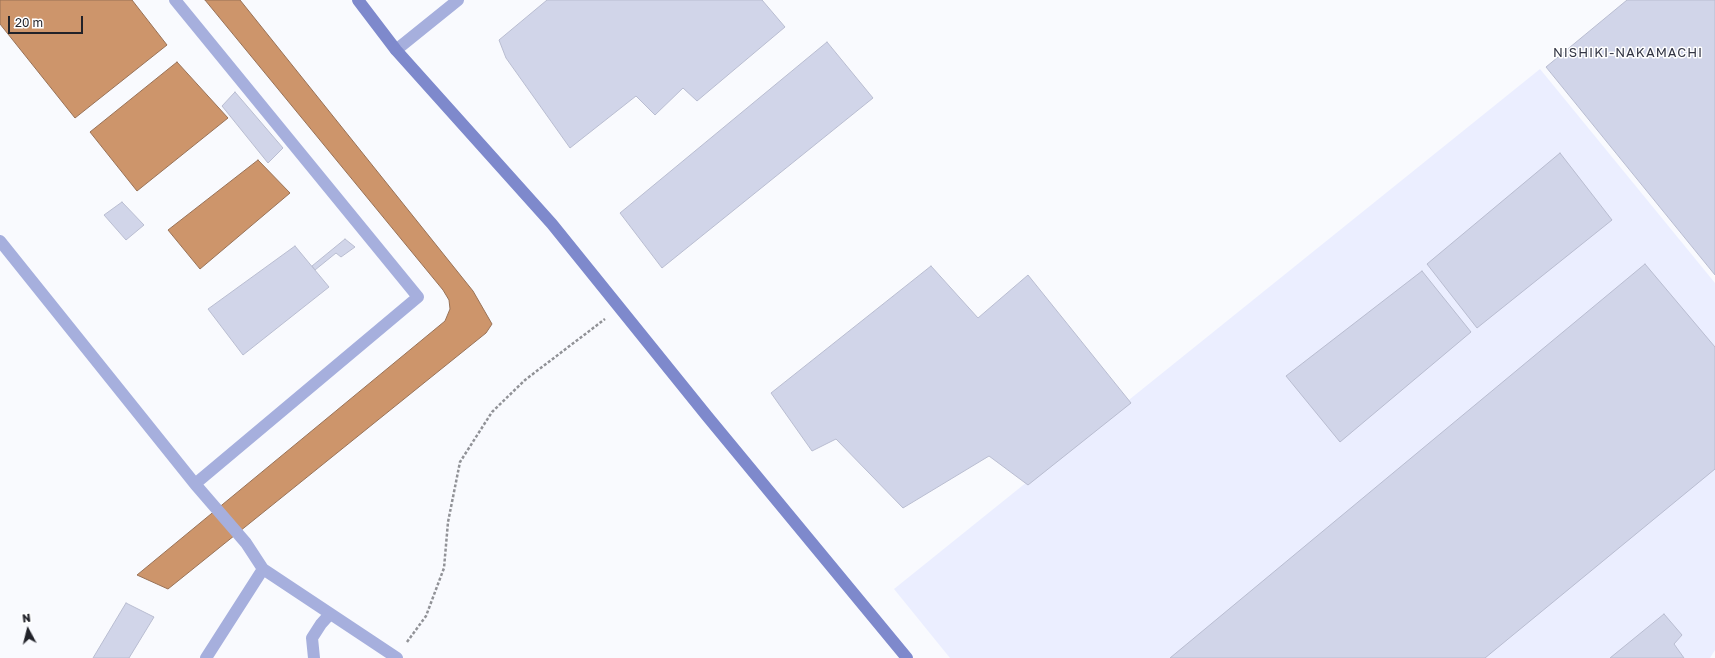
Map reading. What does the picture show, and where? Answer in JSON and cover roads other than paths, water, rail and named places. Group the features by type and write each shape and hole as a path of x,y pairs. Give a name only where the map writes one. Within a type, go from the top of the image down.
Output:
{"street":[{"path":"175,0 418,297 195,484"},
{"path":"358,0 396,50 552,224 619,308 907,658"},
{"path":"396,50 458,0"},
{"path":"0,241 208,500 246,543 263,569 397,658"},
{"path":"206,658 263,569"},
{"path":"314,658 312,638 330,614"}],"district":[{"name":"NISHIKI-NAKAMACHI","path":"1628,53"}]}
